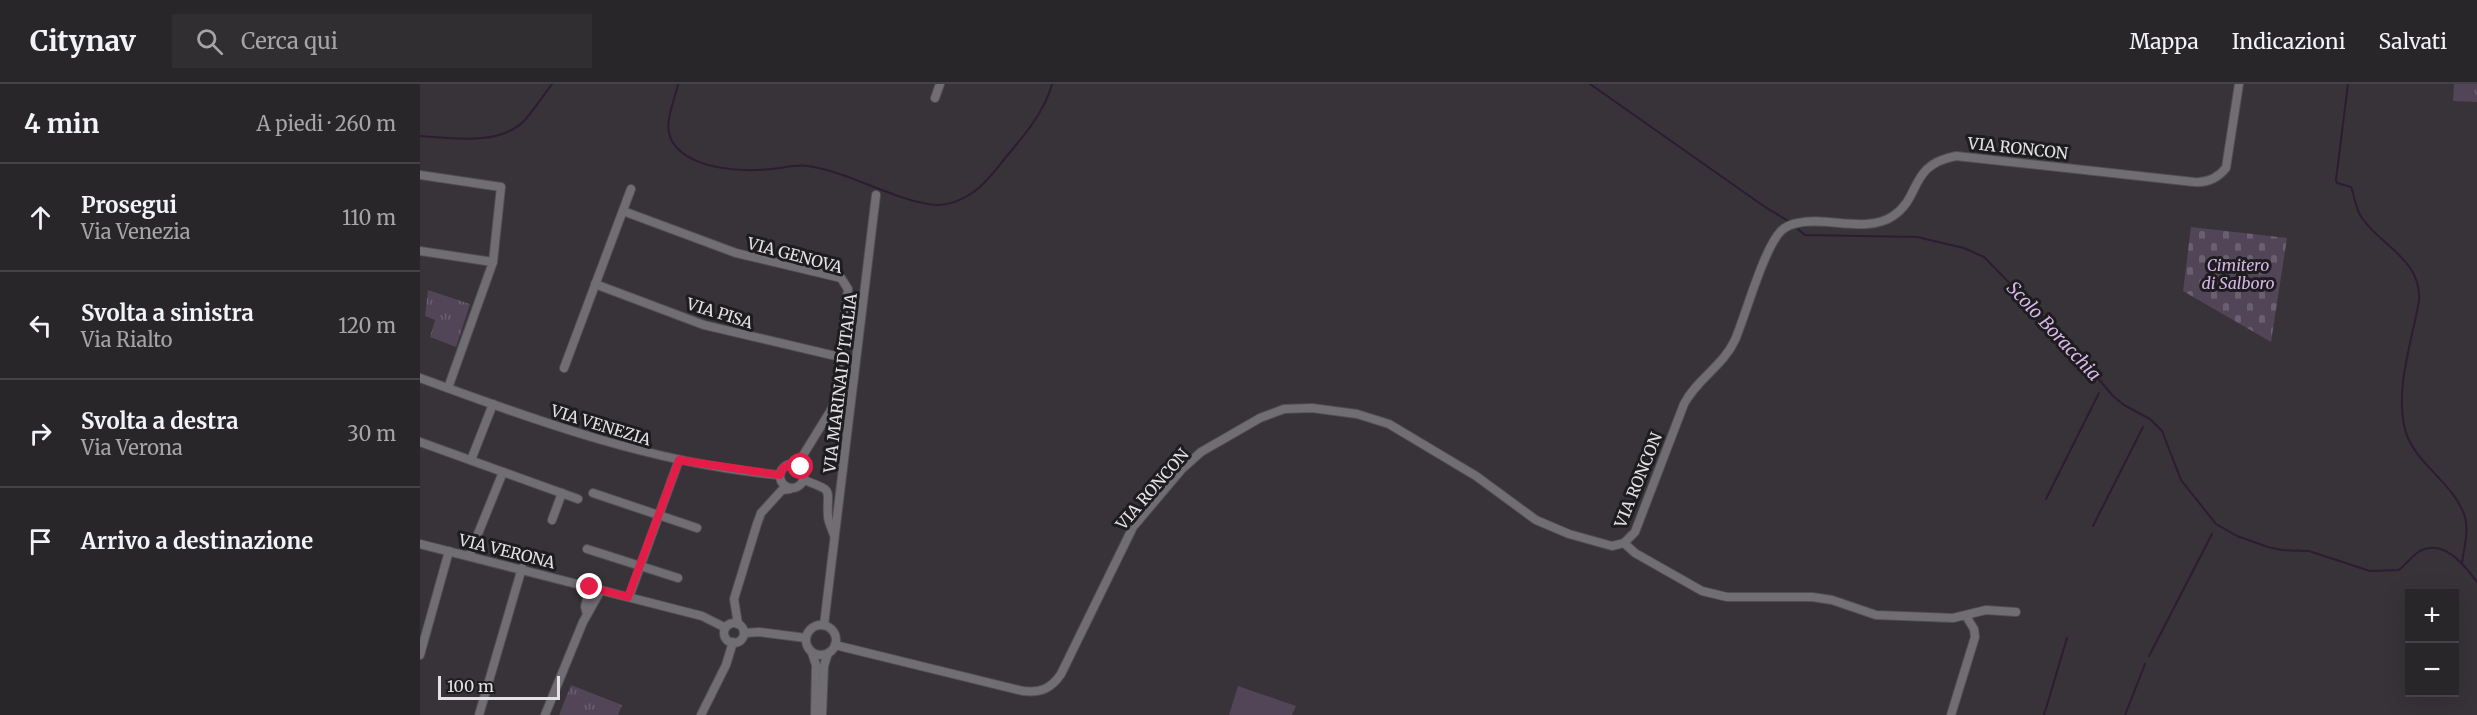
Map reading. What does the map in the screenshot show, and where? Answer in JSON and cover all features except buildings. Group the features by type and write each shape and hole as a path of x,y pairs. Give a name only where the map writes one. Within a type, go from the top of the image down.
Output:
{"street":[{"path":"935,98 940,84"},
{"name":"VIA RONCON","path":"835,645 1023,692 1035,693 1050,687 1061,674 1133,526 1196,456 1260,418 1284,409 1357,414 1379,420 1399,429 1476,476 1536,520 1595,542 1612,546 1624,543 1635,532 1684,404 1692,389 1720,363 1734,342 1771,247 1782,230 1797,223 1870,223 1889,218 1902,207 1924,170 1933,163 1956,156 2194,182 2208,181 2216,178 2226,168 2239,84"},
{"path":"420,175 501,186 493,262 448,388"},
{"path":"564,368 631,189"},
{"name":"VIA MARINAI D'ITALIA","path":"824,625 876,195"},
{"name":"VIA GENOVA","path":"623,211 736,253 841,278 848,289 834,405 797,465"},
{"path":"420,251 493,262"},
{"name":"VIA PISA","path":"595,284 704,325 840,357"},
{"name":"VIA VENEZIA","path":"420,378 585,436 679,460 780,475"},
{"path":"471,460 493,404"},
{"path":"420,442 578,499"},
{"path":"628,597 679,460"},
{"path":"745,633 738,624 734,598 759,518 782,490 790,489 797,488 804,480 803,470 797,465 786,466 780,475 784,485 790,489"},
{"path":"469,556 503,471"},
{"name":"VIA MARINAI D'ITALIA","path":"804,480 826,491 829,497 828,516 835,539"},
{"path":"552,520 562,493"},
{"path":"593,493 698,528"},
{"name":"VIA VERONA","path":"420,543 702,616 724,627"},
{"path":"1624,543 1635,553 1702,591 1727,597 1812,597 1832,600 1876,615 1953,618 1986,610 2016,612"},
{"path":"587,549 678,578"},
{"path":"420,655 449,551"},
{"path":"479,715 522,568"},
{"path":"587,614 585,607 590,587"},
{"path":"545,715 587,614 601,590"},
{"path":"1951,715 1975,637 1974,628 1966,616"},
{"path":"738,624 730,623 724,627 725,638 733,642 740,642 745,633"},
{"path":"815,715 816,665 812,652 807,646 806,638 812,628 824,625 833,631 836,637 835,645 828,653 824,666 822,715"},
{"path":"745,633 759,632 806,638"},
{"path":"701,715 726,665 733,642"},
{"path":"812,652 820,655 828,653"}],"green space":[{"path":"2454,84 2477,84 2477,102 2453,101"},
{"name":"Cimitero di Salboro","path":"2191,227 2287,238 2271,342 2183,291"},
{"path":"428,290 470,304 456,347 430,337 435,320 425,316"},
{"path":"571,685 622,705 618,715 559,715"},
{"path":"1238,686 1296,706 1292,715 1229,715"}],"waterway":[{"name":"Scolo Boracchia","path":"420,136 474,139 502,134 514,129 524,121 552,84"},
{"name":"Scolo Boracchia","path":"678,84 669,117 669,133 677,148 697,161 722,168 748,170 808,166 841,174 907,199 938,205 952,203 965,197 986,181 1033,123 1052,84"},
{"name":"Scolo Boracchia","path":"1590,84 1765,207 1790,222"},
{"path":"2348,84 2336,180 2337,183 2351,187 2362,218 2408,264 2418,287 2419,301 2403,379 2404,425 2415,450 2460,504 2466,522 2462,563"},
{"name":"Scolo Boracchia","path":"1794,226 1805,235 1917,237 1964,248 1984,257 2069,344 2113,396 2124,405 2150,419 2162,431 2181,480 2216,524 2237,536 2282,550 2309,551 2370,571 2399,570 2420,551 2437,548 2453,556 2477,582"},
{"path":"2046,499 2099,393"},
{"path":"2093,526 2143,427"},
{"path":"2149,656 2212,534"},
{"path":"2044,715 2067,638"},
{"path":"2125,715 2145,664"}],"route":[{"path":"590,587 628,597 679,460 780,475 783,468 790,464 801,467"}]}
